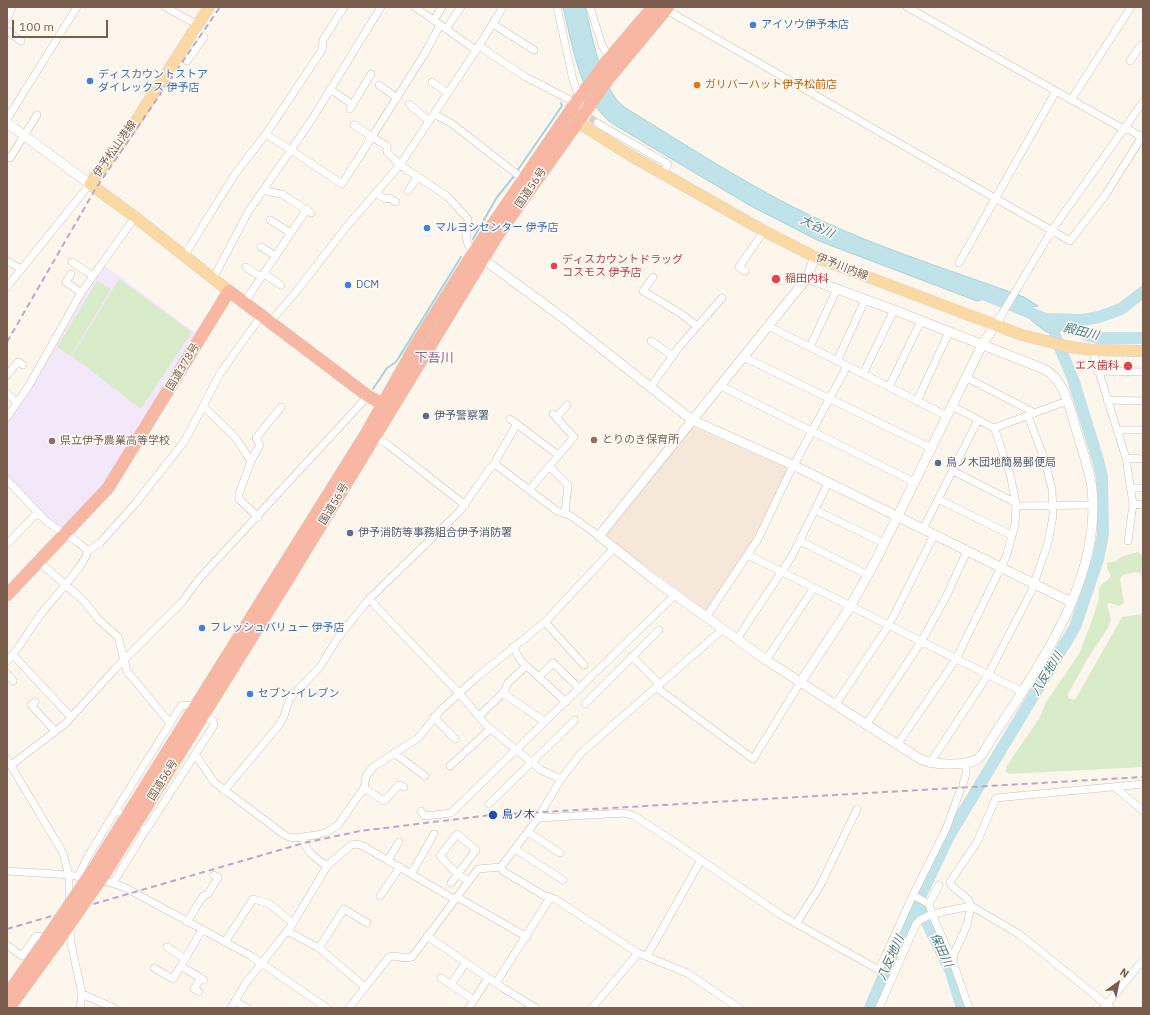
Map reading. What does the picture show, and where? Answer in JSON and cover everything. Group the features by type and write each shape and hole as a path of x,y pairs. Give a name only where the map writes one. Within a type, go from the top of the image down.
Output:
{"highway":[{"name":"国道56号","path":"9,1008 51,941 100,870 370,436 387,406 417,343 550,159 580,114 578,97 653,7"},
{"name":"国道56号","path":"479,256 523,178 580,114 665,8"},
{"path":"229,291 368,396 387,406"},
{"name":"国道378号","path":"7,595 108,488 229,291"},
{"name":"国道56号","path":"7,995 51,941"}],"main road":[{"name":"伊予松山港線","path":"209,7 132,127 90,184 135,217 229,291"},
{"name":"伊予川内線","path":"580,114 628,154 764,231 815,257 996,322 1038,340 1092,350 1143,351"}],"street":[{"path":"7,19 12,7"},
{"path":"7,119 78,7"},
{"path":"165,7 196,28 204,37 187,61"},
{"path":"184,256 235,174 266,134 322,50 323,40 344,7"},
{"path":"213,279 248,212 330,90 381,7"},
{"path":"415,7 443,27 524,76 578,97"},
{"path":"434,20 442,7"},
{"path":"7,661 13,655 42,612 65,585 88,551 100,543 135,504 184,442 221,372 400,164 478,48 503,7"},
{"path":"557,7 578,97 580,114"},
{"path":"590,7 608,60"},
{"path":"665,8 1052,230 1070,242 1106,194 1142,136 1125,129 1071,100 907,7"},
{"path":"1071,100 1131,7"},
{"path":"266,134 342,184 443,27 462,9"},
{"path":"493,24 534,50"},
{"path":"7,31 21,41"},
{"path":"1130,57 1141,45 1143,47"},
{"path":"330,90 351,107 368,76"},
{"path":"432,82 448,93"},
{"path":"379,85 397,98"},
{"path":"959,263 1056,91"},
{"path":"632,656 658,687 753,759 800,683 850,607 868,575 967,378 982,345 1017,290 1052,230 1143,102"},
{"path":"409,104 429,121"},
{"path":"434,114 451,123 523,178"},
{"path":"10,158 37,115"},
{"path":"597,123 668,164 663,173"},
{"path":"7,124 90,184 7,287"},
{"path":"354,125 387,146 387,152 400,164 447,196 468,219 467,243 469,248 563,318 692,420 795,466 1071,602"},
{"path":"408,191 418,176"},
{"path":"244,303 291,233 309,211 282,194 270,192 264,189"},
{"path":"376,193 385,199 389,198 396,202"},
{"path":"7,418 28,387 81,294 135,217"},
{"path":"270,220 291,233"},
{"path":"745,271 739,266 764,231"},
{"path":"261,247 276,256"},
{"path":"599,536 807,278 815,257"},
{"path":"7,261 21,269"},
{"path":"72,262 93,276"},
{"path":"246,267 281,285"},
{"path":"71,274 66,282 81,294"},
{"path":"653,277 643,291 680,312 697,326"},
{"path":"495,464 557,511 571,516 599,536 675,594 766,660 897,745 930,763 973,761 980,756 1056,637 1071,602 1090,540 1093,505 1088,468 1061,386 1052,373 894,310 807,278"},
{"path":"810,347 837,289"},
{"path":"650,388 672,356 722,298"},
{"path":"837,361 865,300"},
{"path":"863,374 894,310"},
{"path":"889,388 921,321"},
{"path":"768,326 947,416"},
{"path":"917,401 949,332"},
{"path":"651,341 672,356"},
{"path":"1092,350 1097,371 1126,458 1132,504 1128,541"},
{"path":"744,357 931,448"},
{"path":"7,375 18,362 23,365"},
{"path":"706,617 748,556 847,366"},
{"path":"1097,371 1143,372"},
{"path":"930,763 988,675 1034,585 1052,529 1053,505 1050,477 1031,414 967,378"},
{"path":"721,386 914,482"},
{"path":"7,393 18,403"},
{"path":"80,1008 82,994 70,941 69,876 63,853 9,762 55,731 71,717 124,660 182,602 199,579 258,517 368,396"},
{"path":"1107,400 1143,401"},
{"path":"994,428 1066,401"},
{"path":"529,490 574,437 555,415 567,405"},
{"path":"203,406 235,436 251,461"},
{"path":"897,745 956,659 1002,568 1011,535 1016,504 1010,474 994,428 952,406"},
{"path":"258,517 239,499 251,461 260,445 256,438 281,407"},
{"path":"510,419 558,455"},
{"path":"923,529 978,420"},
{"path":"224,791 279,725 284,716 290,698 320,667 337,639 369,599 465,505 490,468 495,464 517,424"},
{"path":"1117,430 1143,430"},
{"path":"370,436 387,444 465,505"},
{"path":"1126,458 1143,459"},
{"path":"549,466 568,485 565,513"},
{"path":"953,471 1016,504 1093,505"},
{"path":"737,639 781,573 800,541 828,483"},
{"path":"8,485 47,522 79,543 88,551"},
{"path":"1131,488 1143,488"},
{"path":"938,499 1011,535"},
{"path":"1132,504 1143,505"},
{"path":"815,510 884,544"},
{"path":"7,544 37,513"},
{"path":"835,705 888,625 934,535"},
{"path":"800,541 868,575"},
{"path":"195,754 207,774 224,791 286,836 302,838 333,829 338,825 364,788 366,776 373,767 418,738 434,718 460,693 513,647 545,622 614,548"},
{"path":"866,725 921,642 946,597 967,551"},
{"path":"748,556 1022,691"},
{"path":"38,562 82,600 99,620 118,637 127,671 170,723"},
{"path":"766,660 813,589"},
{"path":"421,811 425,816 451,813 675,594"},
{"path":"369,599 460,693 490,729 541,770 561,780"},
{"path":"545,622 584,665"},
{"path":"349,1008 389,957 392,956 408,959 412,957 478,869 501,867 538,818 561,780 581,753 723,629"},
{"path":"585,704 659,630"},
{"path":"513,647 526,666 566,702"},
{"path":"13,655 71,717"},
{"path":"539,677 553,663 579,688"},
{"path":"479,716 503,693 508,683 526,666"},
{"path":"7,674 13,680"},
{"path":"503,693 545,722"},
{"path":"35,702 31,705 55,731"},
{"path":"78,877 87,858 118,811 170,723 181,706 188,705 214,723 145,830 113,884"},
{"path":"434,718 455,739"},
{"path":"489,804 575,720"},
{"path":"450,766 490,729"},
{"path":"394,753 425,776"},
{"path":"538,818 625,813 634,816 701,860 747,893 796,924 880,970 946,829 962,788 966,774 966,762"},
{"path":"1143,784 996,798 977,842 950,882 951,885 967,898 971,906 1019,934 1107,1007 1143,960"},
{"path":"364,788 384,801 398,785 404,787"},
{"path":"1115,787 1143,811"},
{"path":"796,924 820,886 857,809"},
{"path":"528,832 560,853"},
{"path":"411,874 434,834"},
{"path":"451,884 457,874 476,850 456,834 440,856 457,874 468,881"},
{"path":"302,838 310,854 327,866"},
{"path":"388,860 399,842"},
{"path":"231,1008 245,984 293,923 327,866 331,864 346,847 357,844 527,936"},
{"path":"515,849 563,880"},
{"path":"647,956 701,860"},
{"path":"380,896 400,867"},
{"path":"501,867 504,871 550,898 555,899 638,953 687,973 738,1008"},
{"path":"7,871 78,877 113,884 133,891 261,963 327,1008"},
{"path":"187,922 203,896 208,894 218,878 214,875"},
{"path":"926,902 939,885"},
{"path":"914,896 926,902 932,914 953,962 969,1008"},
{"path":"496,984 550,898"},
{"path":"224,942 253,899 268,903 293,923"},
{"path":"879,1008 916,924 920,920 932,914 971,906"},
{"path":"953,962 954,954 967,925 971,906"},
{"path":"319,948 344,909 367,923"},
{"path":"154,968 173,979 202,930"},
{"path":"287,931 319,948 365,987"},
{"path":"7,945 22,956 36,936 70,941"},
{"path":"427,936 496,984 536,1008"},
{"path":"167,947 185,959"},
{"path":"592,1008 638,953"},
{"path":"451,985 466,962"},
{"path":"181,966 202,979 194,988 199,992"},
{"path":"440,978 474,1000"},
{"path":"469,1008 488,978"},
{"path":"82,994 114,1008"},
{"path":"235,1001 246,1008"}],"shaded area":[{"path":"104,265 198,335 112,476 62,529 41,512 7,476 7,423 31,389 75,309"},
{"path":"691,426 788,468 754,538 707,612 607,537 607,531"}],"green space":[{"path":"119,279 192,332 141,409 72,356"},
{"path":"97,281 111,289 71,356 57,347"},
{"path":"1138,552 1143,556 1143,581 1140,573 1136,572 1123,575 1120,579 1124,603 1119,606 1110,603 1107,604 1111,619 1108,628 1088,658 1068,694 1068,698 1075,700 1122,617 1143,614 1143,767 1009,774 1006,772 1006,767 1040,717 1046,702 1079,654 1099,599 1099,589 1111,575 1107,569 1107,563 1116,561 1123,556"}],"water":[{"path":"563,7 585,7 594,46 603,75 616,99 624,107 744,180 793,207 868,241 1024,297 1038,306 1031,307 1054,321 1074,330 1088,330 1087,333 1102,336 1102,339 1062,330 1058,332 1060,338 1046,332 1013,305 998,296 977,301 819,241 749,205 613,124 602,114 593,102 585,87 574,54"}],"waterway":[{"path":"517,171 562,106 561,103"},
{"path":"473,239 497,197 515,175"},
{"path":"373,389 387,368 396,362 461,257"},
{"name":"大谷川","path":"975,291 1046,319 1083,320 1099,317 1121,309 1143,292"},
{"name":"殿田川","path":"1087,335 1098,338 1143,338"},
{"name":"八反地川","path":"870,1008 891,958 949,836 1075,627 1098,559 1103,534 1102,477 1073,379 1055,336"},
{"name":"保田川","path":"920,896 919,906 951,972 962,1008"}],"tunnel":[{"path":"582,111 597,123"}],"railway":[{"path":"7,342 96,188 220,7"},
{"path":"7,929 304,843 360,831 491,815 1143,777"}],"place":[{"name":"アイソウ伊予本店","path":"753,25"},
{"name":"ディスカウントストア ダイレックス 伊予店","path":"90,81"},
{"name":"ガリバーハット伊予松前店","path":"697,85"},
{"name":"マルヨシセンター 伊予店","path":"427,228"},
{"name":"ディスカウントドラッグ コスモス 伊予店","path":"554,266"},
{"name":"稲田内科","path":"776,279"},
{"name":"DCM","path":"348,285"},
{"name":"エス歯科","path":"1128,366"},
{"name":"伊予警察署","path":"426,416"},
{"name":"とりのき保育所","path":"594,440"},
{"name":"県立伊予農業高等学校","path":"52,441"},
{"name":"鳥ノ木団地簡易郵便局","path":"938,463"},
{"name":"伊予消防等事務組合伊予消防署","path":"350,533"},
{"name":"フレッシュバリュー 伊予店","path":"202,628"},
{"name":"セブン-イレブン","path":"250,694"},
{"name":"鳥ノ木","path":"493,815"}],"district":[{"name":"下吾川","path":"434,358"}]}
